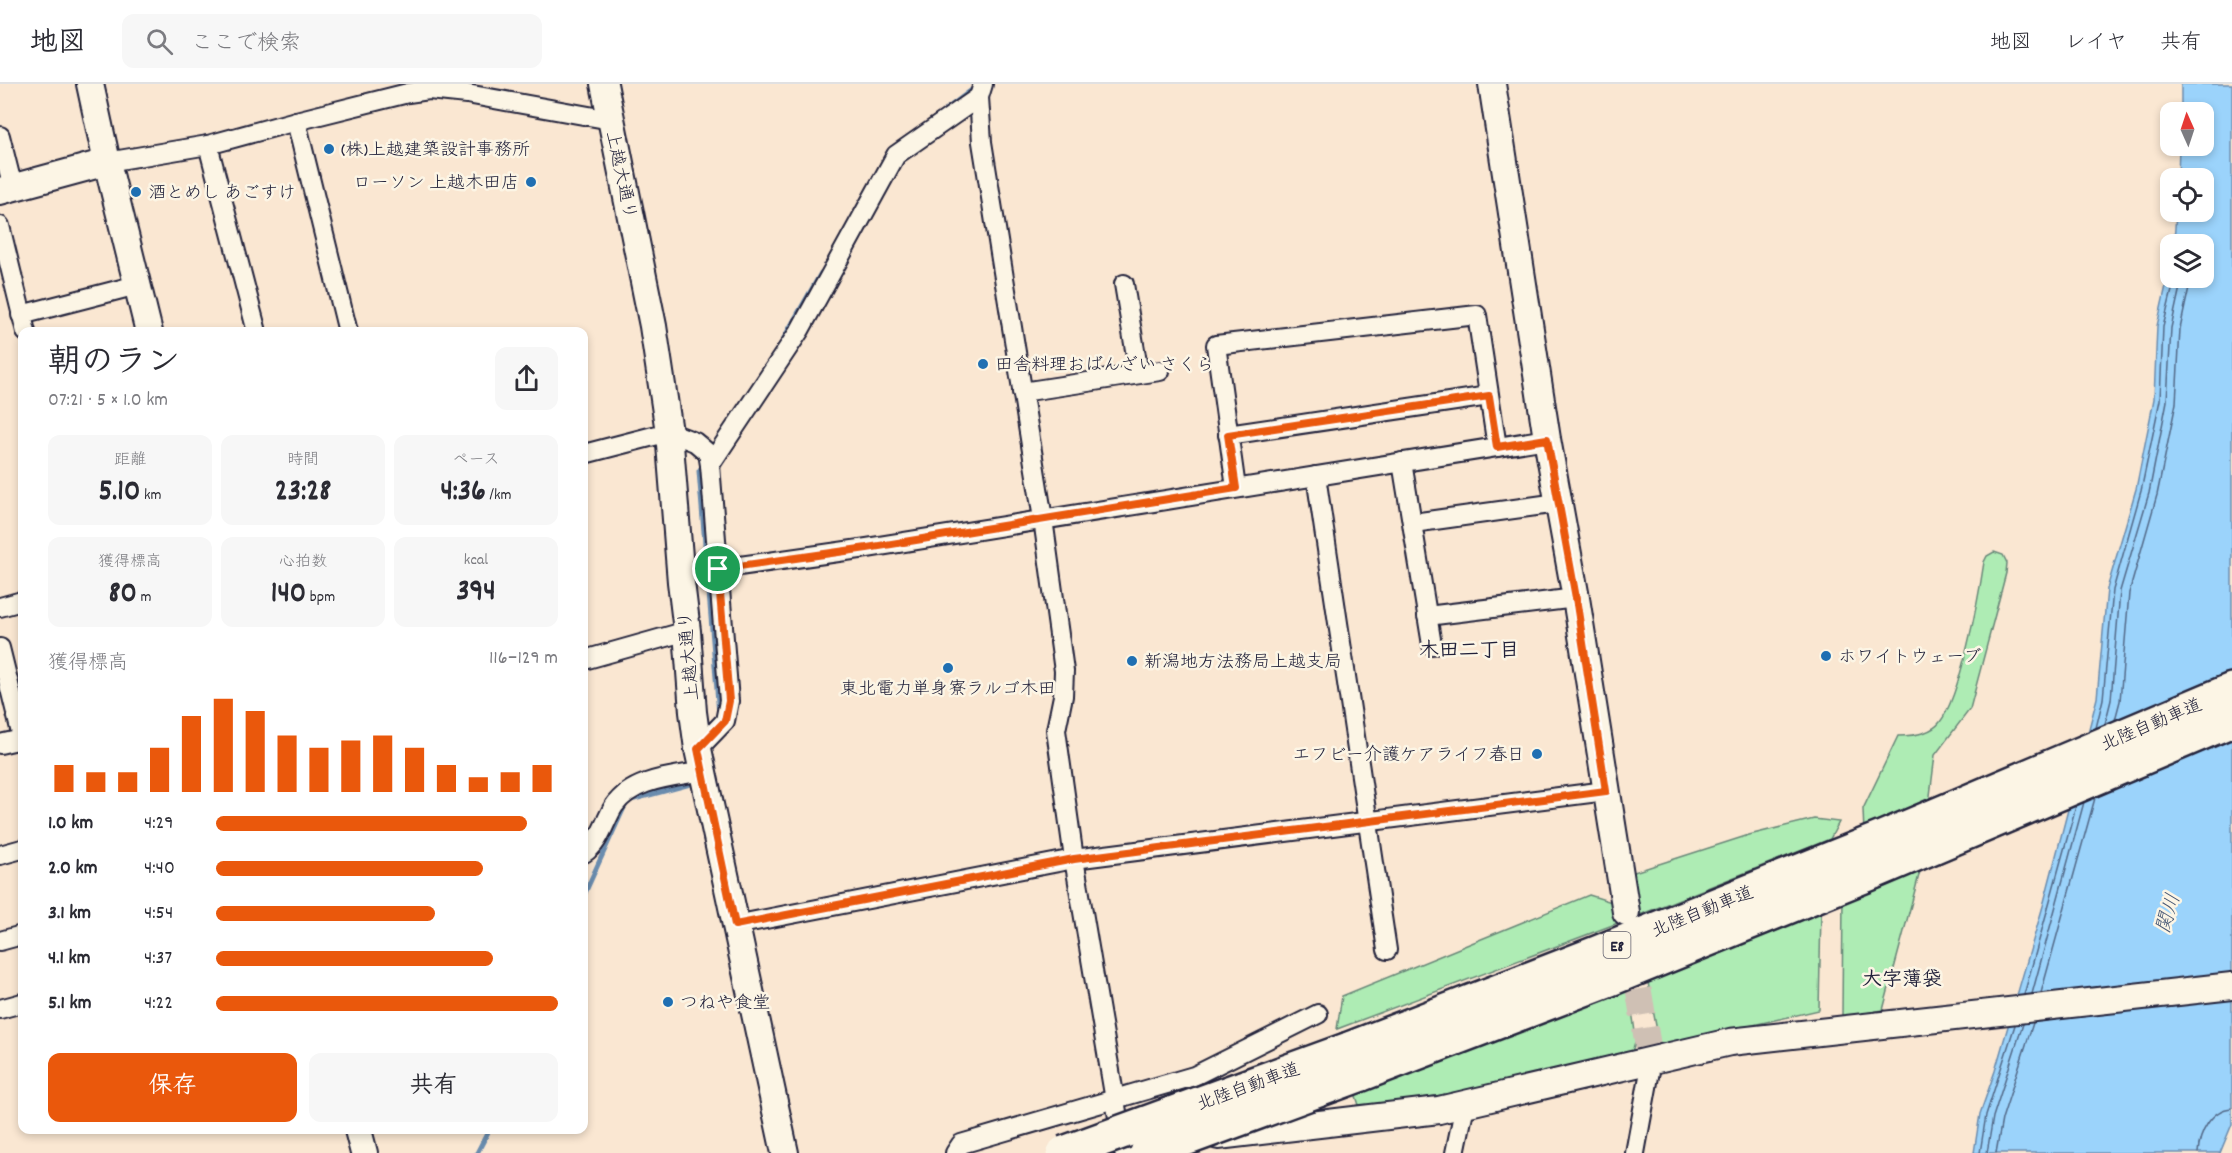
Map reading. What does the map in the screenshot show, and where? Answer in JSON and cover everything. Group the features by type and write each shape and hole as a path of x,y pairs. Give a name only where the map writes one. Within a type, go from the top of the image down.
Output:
{"highway":[{"name":"北陸自動車道","path":"1131,1150 1354,1062 1597,953 1882,838 2232,690"},
{"name":"北陸自動車道","path":"1064,1153 1610,979 1869,874 2232,720"}],"street":[{"path":"90,84 148,327"},
{"name":"上越大通り","path":"604,84 653,326 669,432 693,712 701,760 785,1153"},
{"path":"1492,84 1547,439 1576,598 1626,912"},
{"path":"0,136 7,189 107,162 208,145 407,89 467,94 610,120"},
{"path":"981,90 982,142 1043,519 1064,671 1063,696 1056,730 1074,859 1114,1100 1131,1150"},
{"path":"711,465 800,330 896,155 981,90"},
{"path":"296,121 347,327"},
{"path":"208,145 256,327"},
{"path":"0,226 24,323 137,285"},
{"path":"1124,284 1139,374"},
{"path":"1236,488 1216,345 1477,315 1497,447"},
{"path":"1022,392 1160,371"},
{"path":"1228,435 1489,396"},
{"path":"588,453 669,432 695,442 708,453 711,465 729,701 725,721 701,760 638,786 625,794 615,806 588,851"},
{"path":"718,569 867,548 1547,439"},
{"path":"1402,462 1432,645"},
{"path":"1316,476 1387,950"},
{"path":"1413,523 1558,503"},
{"path":"1427,616 1576,598"},
{"path":"0,607 18,602"},
{"path":"588,659 687,631"},
{"path":"0,648 18,722"},
{"path":"0,744 18,739"},
{"path":"735,925 1074,859 1606,791"},
{"path":"0,855 18,850"},
{"path":"0,940 18,936"},
{"path":"1057,1153 1131,1150 1438,1110 1465,1105 1650,1053 2232,986"},
{"path":"0,1010 18,1004"},
{"path":"955,1153 961,1144 1194,1076 1318,1014"},
{"path":"1635,1153 1650,1053"},
{"path":"1455,1153 1465,1105"},
{"path":"359,1134 364,1153"}],"green space":[{"path":"1994,552 2003,555 2007,563 2006,573 1970,709 1935,755 1928,812 1864,834 1863,809 1898,736 1915,735 1932,729 1940,722 1947,709 1955,691 1968,645 1984,562 1987,556"},
{"path":"1814,819 1839,822 1830,839 1637,916 1631,873 1749,835"},
{"path":"1923,860 1883,1010 1842,1017 1843,892"},
{"path":"1589,895 1615,903 1618,923 1337,1029 1342,996"},
{"path":"1821,911 1819,1010 1665,1045 1659,1042 1647,977 1739,938"},
{"path":"1628,982 1636,1039 1631,1055 1593,1066 1372,1108 1359,1105 1353,1087"}],"water":[{"name":"関川","path":"2181,84 2232,84 2232,1124 2220,1153 1974,1153 1980,1114 1995,1071 2043,906 2097,698 2107,589 2136,489 2154,399 2157,326 2166,288 2214,288 2214,234 2175,234 2175,222 2214,222 2214,168 2178,168 2179,156 2214,156 2214,102 2181,102"}],"waterway":[{"path":"944,111 977,86"},
{"path":"784,338 821,273"},
{"path":"704,464 699,471 719,714"},
{"path":"588,886 627,801 694,783 697,778"},
{"path":"477,1153 487,1134"}],"tunnel":[{"path":"1632,951 1648,1046"}],"place":[{"name":"(株)上越建築設計事務所","path":"329,149"},
{"name":"ローソン 上越木田店","path":"531,182"},
{"name":"酒とめし あごすけ","path":"136,192"},
{"name":"田舎料理おばんざい さくら","path":"983,364"},
{"name":"ホワイトウェーブ","path":"1826,656"},
{"name":"新潟地方法務局上越支局","path":"1132,661"},
{"name":"東北電力単身寮ラルゴ木田","path":"948,668"},
{"name":"エフビー介護ケアライフ春日","path":"1537,754"},
{"name":"つねや食堂","path":"668,1002"}],"district":[{"name":"木田二丁目","path":"1469,649"},
{"name":"大字薄袋","path":"1902,978"}],"route":[{"path":"1489,396 1497,447 1547,439 1576,598 1606,791 1074,859 735,925 698,749 725,721 729,701 718,569 867,548 1236,488 1228,435 1489,396"}]}
